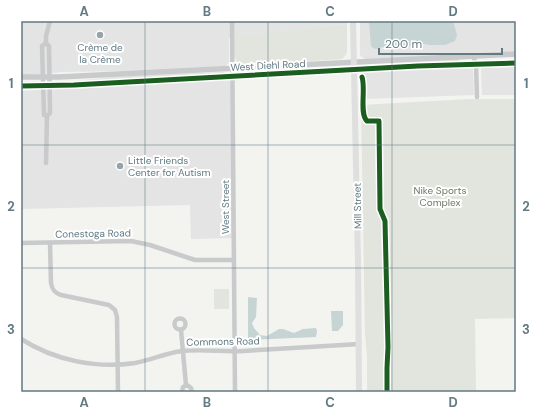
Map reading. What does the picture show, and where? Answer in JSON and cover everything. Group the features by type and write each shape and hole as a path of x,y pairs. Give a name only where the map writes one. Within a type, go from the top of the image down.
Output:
{"main road":[{"name":"Mill Street","path":"353,21 359,392"}],"street":[{"path":"46,116 50,113 49,46 46,43 46,36 50,21"},
{"name":"West Street","path":"232,21 235,392"},
{"path":"46,43 42,46 41,51 44,115 46,116 46,163"},
{"name":"West Diehl Road","path":"21,77 233,69 516,54"},
{"path":"473,56 476,64 477,97"},
{"name":"West Diehl Road","path":"21,86 50,86 516,63"},
{"name":"Conestoga Road","path":"21,243 131,241 150,245 195,260 234,260"},
{"path":"50,243 51,282 55,293 109,305 115,310 117,317 118,392"},
{"path":"181,330 186,385 190,387 192,392"},
{"name":"Commons Road","path":"21,339 40,349 61,357 95,364 118,365 145,361 182,351 235,351 359,344"},
{"path":"182,392 182,388 186,385"}],"shaded area":[{"path":"21,21 347,21 347,24 229,38 229,62 226,66 21,75"},
{"path":"360,21 516,21 516,52 365,59 360,55"},
{"path":"369,21 453,21 457,35 455,41 445,45 420,43 406,47 391,45 375,49 371,46"},
{"path":"516,65 516,95 482,95 481,67"},
{"path":"473,66 474,95 362,99 361,72"},
{"path":"234,79 234,238 191,239 190,205 21,209 21,91"},
{"path":"248,297 257,298 256,317 252,323 260,335 267,336 279,329 294,333 303,329 316,328 316,337 248,340"},
{"path":"331,311 343,311 343,325 338,331 332,331"}],"green space":[{"path":"347,24 347,52 342,59 241,66 235,57 234,37"},
{"path":"459,59 459,62 365,67 435,60"},
{"path":"224,72 138,80 59,83 121,76"},
{"name":"Nike Sports Complex","path":"469,99 516,99 516,318 475,319 476,392 367,392 361,105"},
{"path":"214,289 229,289 229,309 214,309"}],"cycle path":[{"path":"21,86 74,85 418,66 516,63"},
{"path":"362,77 363,113 367,121 379,121 380,209 385,221 388,347 387,392"}],"place":[{"name":"Crème de la Crème","path":"100,35"},
{"name":"Little Friends Center for Autism","path":"120,166"}]}
